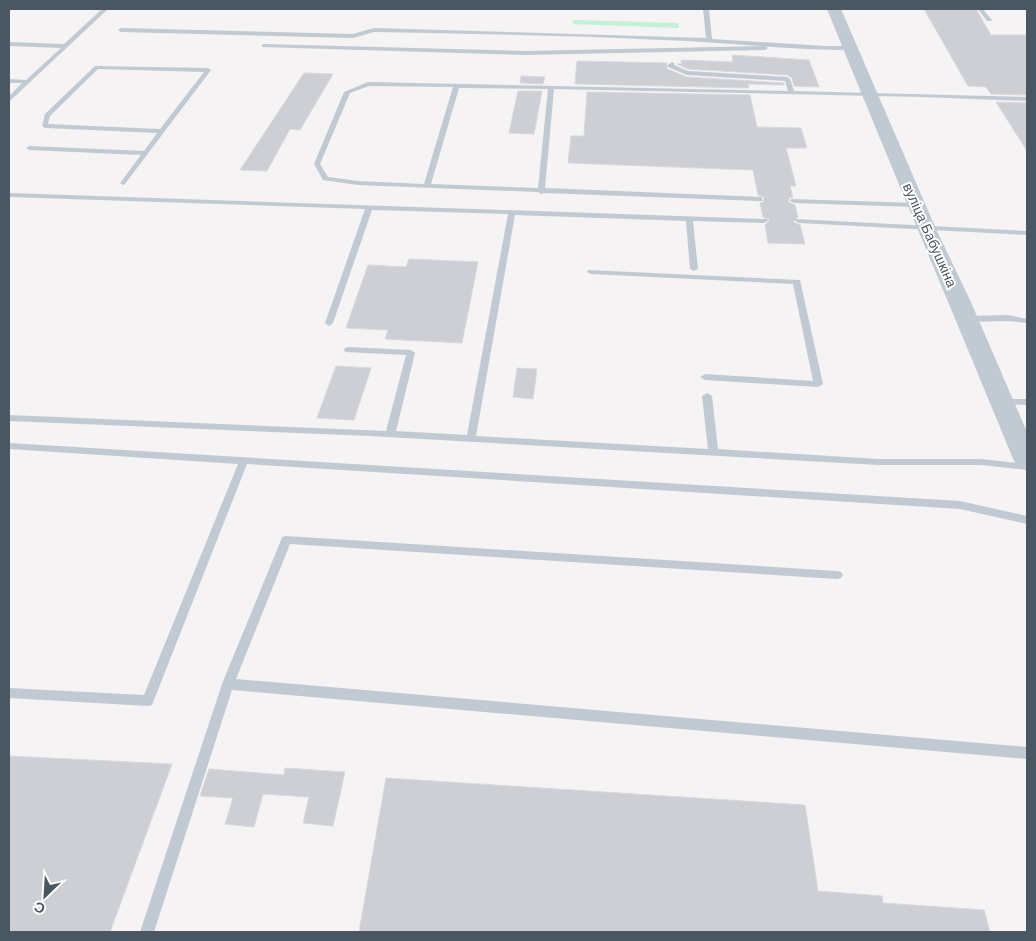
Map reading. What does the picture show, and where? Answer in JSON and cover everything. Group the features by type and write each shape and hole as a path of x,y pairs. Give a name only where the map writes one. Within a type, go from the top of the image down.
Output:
{"street":[{"name":"вуліца Бабушкіна","path":"834,9 926,229 1003,402 1027,461"}],"lane":[{"path":"9,99 105,9"},
{"path":"706,9 709,39"},
{"path":"980,9 989,20"},
{"path":"121,30 353,36 374,30 709,39 826,48"},
{"path":"9,44 65,46"},
{"path":"264,46 524,53 851,48"},
{"path":"672,64 670,66 687,73 787,79 792,93"},
{"path":"123,183 162,132 208,70 97,67 47,115 45,126 162,132"},
{"path":"9,81 27,82"},
{"path":"759,199 541,192 358,183 325,179 317,164 347,92 368,84 1027,99"},
{"path":"427,186 457,85"},
{"path":"541,192 551,88"},
{"path":"28,148 145,154"},
{"path":"9,195 764,220"},
{"path":"794,200 916,205"},
{"path":"329,323 369,207"},
{"path":"471,439 512,212"},
{"path":"689,218 694,269"},
{"path":"799,222 1027,233"},
{"path":"591,272 797,282 818,384 705,377"},
{"path":"966,319 1008,318 1027,321"},
{"path":"348,350 411,353 390,434"},
{"path":"707,396 713,452"},
{"path":"1003,402 1027,402"},
{"path":"9,418 390,434 878,462 981,462 1027,467"},
{"path":"9,446 960,505 1027,520"},
{"path":"9,693 148,701 244,460"},
{"path":"147,932 228,684 286,540 837,575"},
{"path":"228,684 1027,753"}],"green space":[{"path":"573,20 678,23 679,28 573,24"}],"building":[{"path":"924,9 976,9 991,35 1027,35 1027,95 991,94 986,87 968,86"},
{"path":"732,55 809,60 819,87 794,86 792,78 787,75 688,69 677,64 682,64 681,60 733,62"},
{"path":"577,61 667,63 667,69 687,77 784,83 784,85 748,84 749,88 575,84"},
{"path":"304,73 333,74 300,130 290,129 267,171 240,170"},
{"path":"521,76 545,77 543,84 520,83"},
{"path":"518,91 542,91 534,134 509,133"},
{"path":"587,92 750,95 757,127 801,128 807,148 786,148 796,186 790,186 793,197 789,198 788,202 795,205 798,217 793,222 800,225 805,244 768,243 765,225 770,220 763,217 760,203 763,202 764,197 758,195 753,170 568,163 571,136 584,136"},
{"path":"996,102 1027,103 1027,151"},
{"path":"409,259 478,262 462,343 385,339 388,330 346,328 368,265 406,267"},
{"path":"336,366 371,368 354,420 317,418"},
{"path":"517,368 537,369 533,399 513,397"},
{"path":"9,756 172,764 110,932 9,932"},
{"path":"285,768 345,772 333,826 303,823 309,797 263,794 254,827 225,824 233,798 200,796 209,769 284,775"},
{"path":"386,778 805,805 818,891 882,896 883,903 984,910 990,932 359,932"}]}
